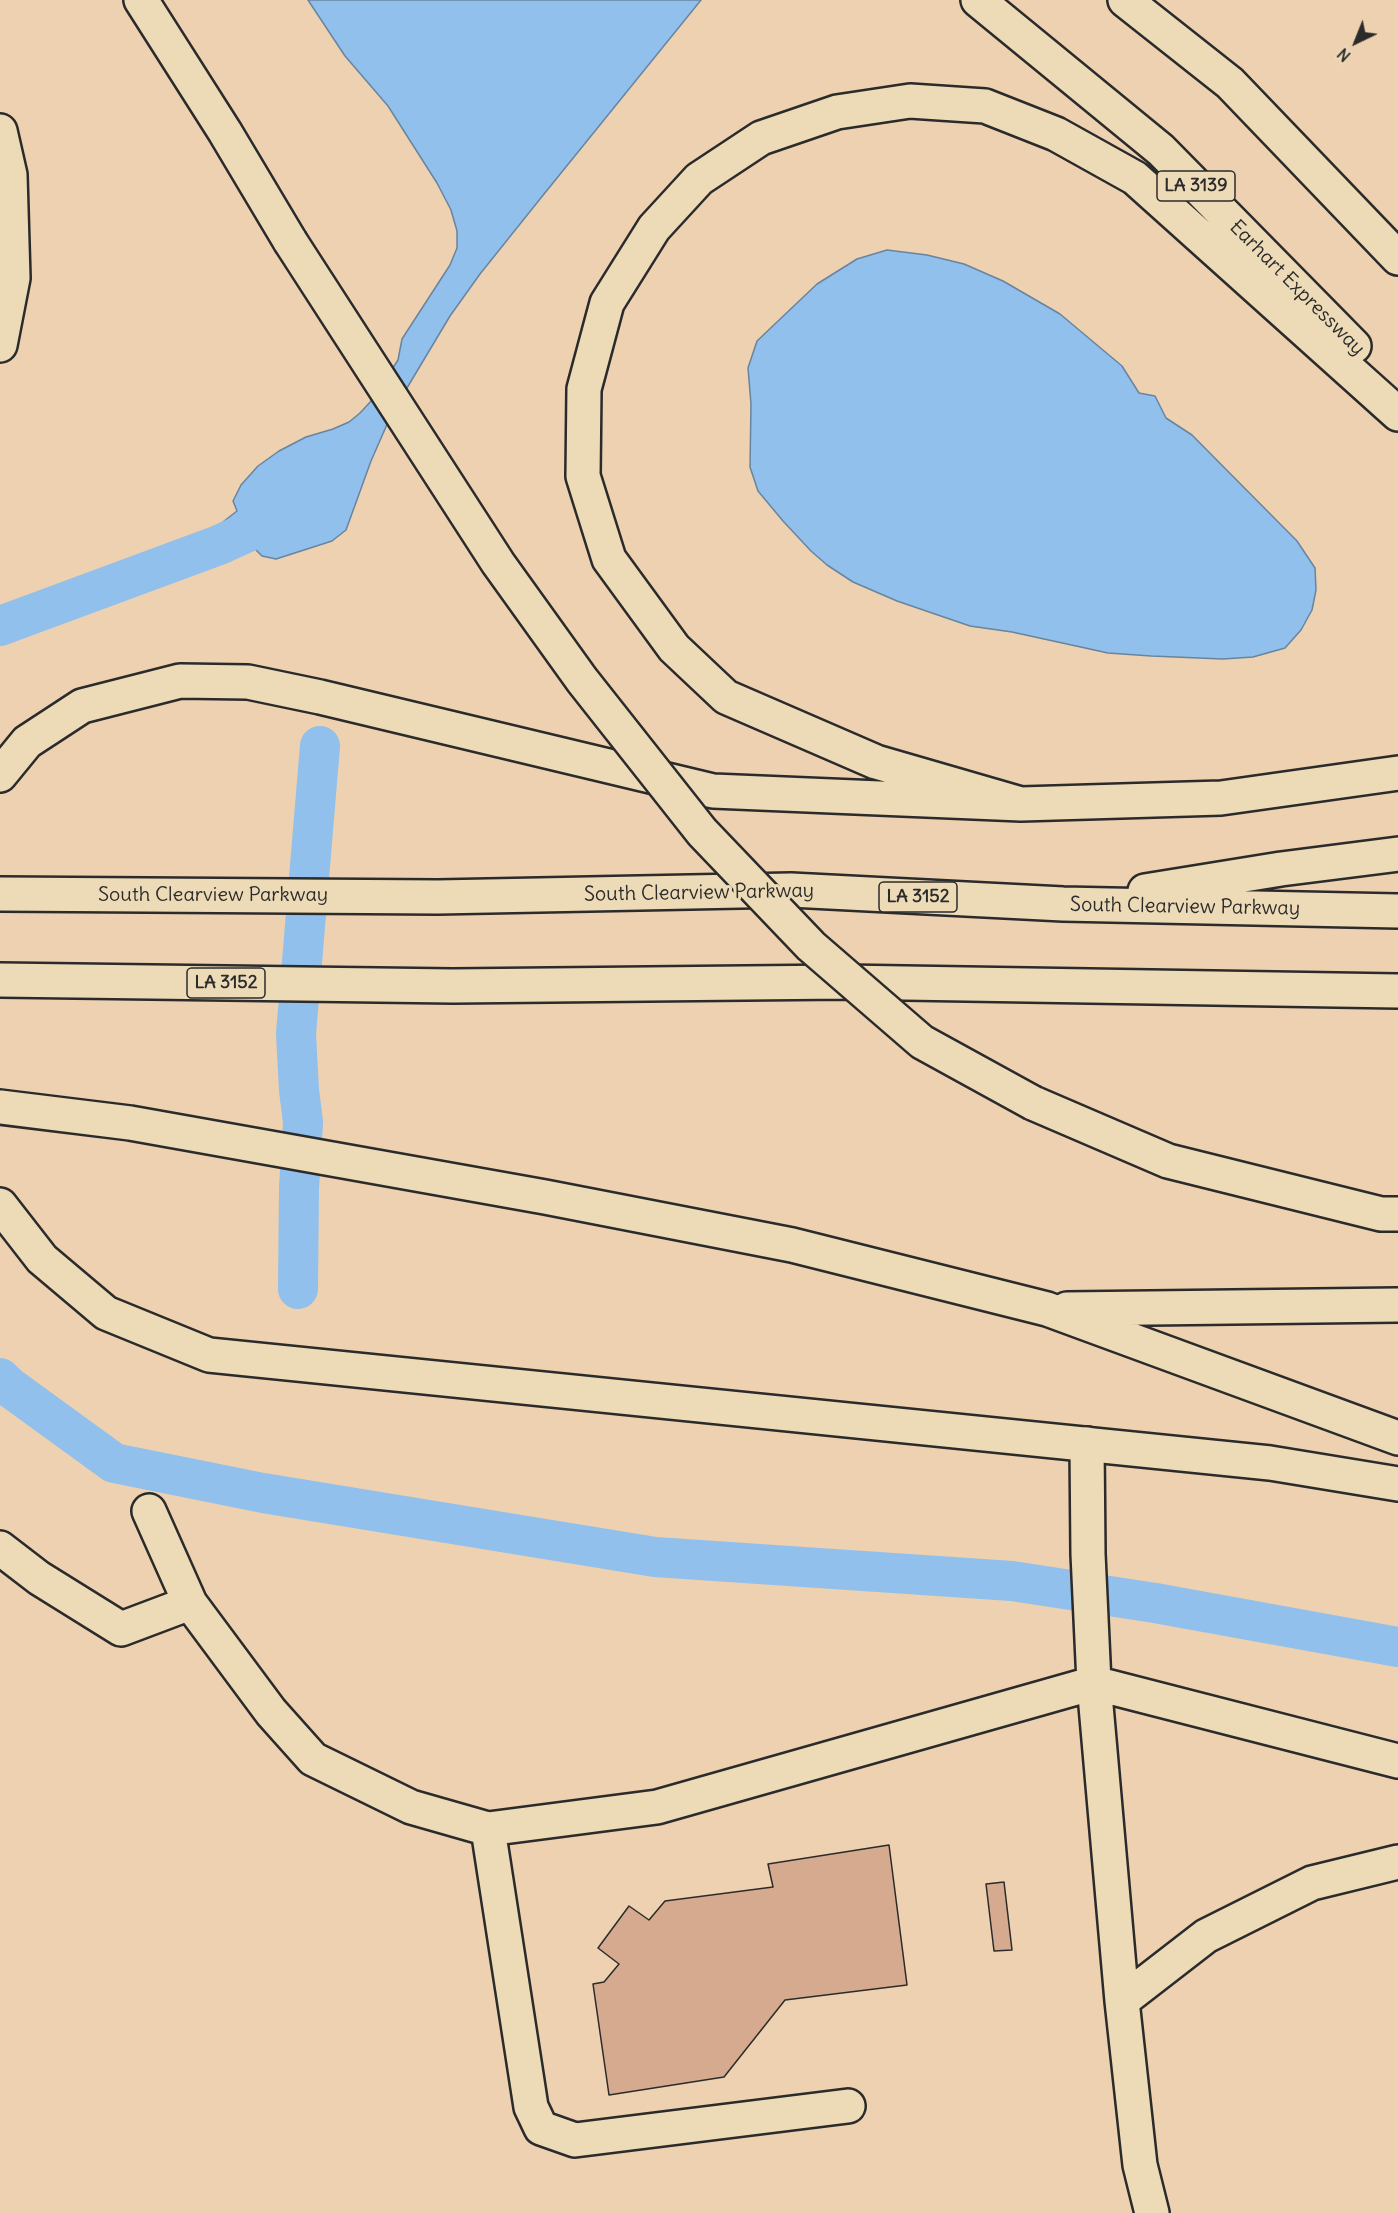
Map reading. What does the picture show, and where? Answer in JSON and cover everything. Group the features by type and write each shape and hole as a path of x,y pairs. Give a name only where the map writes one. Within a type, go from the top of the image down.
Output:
{"main road":[{"path":"141,0 225,132 290,241 498,563 582,680 702,832 812,946 922,1042 1033,1103 1168,1161 1382,1214 1398,1214"},
{"name":"Earhart Expressway","path":"978,0 1161,150 1307,300 1398,389"},
{"path":"1125,0 1230,82 1398,258"},
{"path":"1021,804 876,762 726,697 674,648 609,559 583,476 584,389 607,303 654,228 699,179 761,138 837,112 910,101 985,106 1056,134 1135,178 1398,414"},
{"path":"0,131 10,175 13,278 0,345"},
{"path":"0,775 27,742 82,706 180,681 248,682 320,697 712,791 1021,804 1221,798 1398,773"},
{"path":"1063,904 1281,869 1398,854"},
{"name":"South Clearview Parkway","path":"0,894 438,897 791,890 1063,904 1398,911"},
{"name":"LA 3152","path":"0,980 453,986 843,982 1398,992"},
{"path":"0,1107 130,1123 545,1197 792,1245 1047,1309 1398,1438"},
{"path":"0,1205 42,1258 106,1313 209,1355 1270,1463 1398,1484"},
{"path":"1047,1309 1398,1305"},
{"path":"1087,1444 1088,1554 1094,1683 1122,2001 1140,2165 1152,2213"},
{"path":"149,1511 190,1604 271,1712 313,1759 411,1807 488,1829 657,1807 1094,1683 1398,1761"},
{"path":"0,1548 39,1578 121,1629 190,1604"},
{"path":"488,1829 531,2108 541,2128 575,2140 848,2106"},
{"path":"1122,2001 1206,1936 1312,1883 1398,1862"}],"water":[{"path":"308,0 701,0 480,274 450,316 392,413 371,461 346,530 332,541 276,559 262,556 253,547 218,558 212,535 219,525 237,511 233,501 241,485 258,466 279,451 306,437 349,422 372,400 398,360 402,339 450,265 457,248 457,231 451,210 437,183 388,106 345,56"},
{"path":"887,250 927,255 964,264 1003,281 1060,314 1122,366 1139,393 1155,396 1166,418 1192,435 1297,541 1315,568 1316,590 1312,610 1301,630 1285,648 1253,657 1223,659 1108,653 1012,632 970,626 897,601 853,582 811,551 758,491 750,467 751,404 748,368 757,341 817,284 857,259"}],"building":[{"path":"889,1845 907,1985 785,2000 724,2077 609,2095 593,1984 604,1982 619,1964 598,1948 629,1906 649,1920 665,1901 773,1887 768,1864"},
{"path":"1004,1882 1012,1950 994,1951 986,1884"}],"waterway":[{"path":"0,626 219,545 265,524"},
{"path":"298,1289 299,1188 303,1122 296,1034 320,746"},
{"path":"297,1061 308,1063"},
{"path":"299,1080 308,1082"},
{"path":"0,1378 114,1463 263,1493 655,1557 1012,1581 1155,1603 1398,1647"}]}
